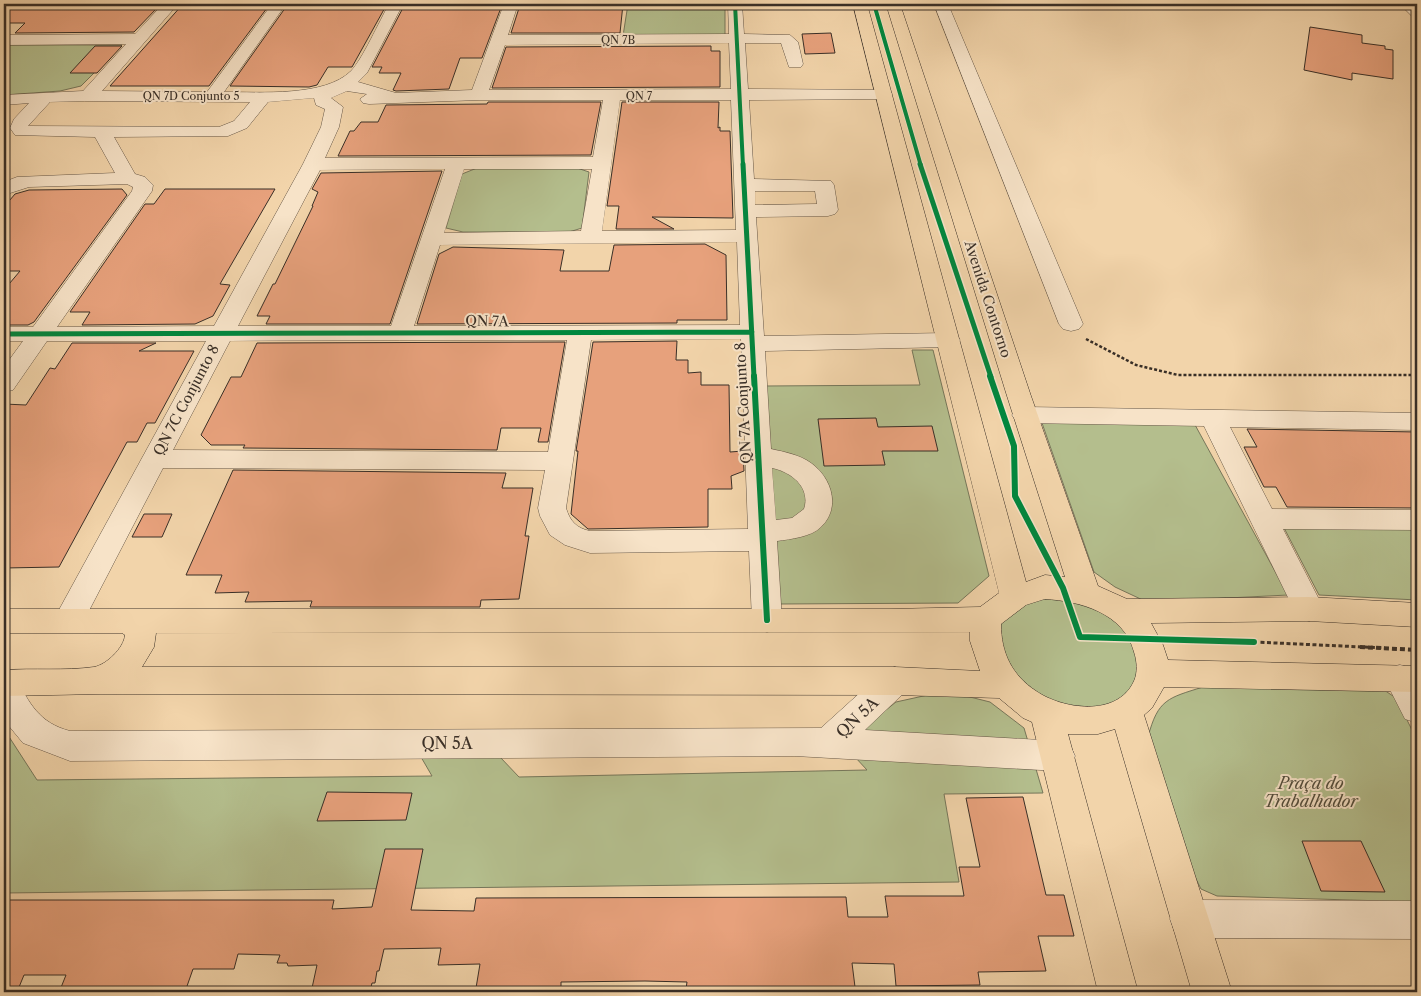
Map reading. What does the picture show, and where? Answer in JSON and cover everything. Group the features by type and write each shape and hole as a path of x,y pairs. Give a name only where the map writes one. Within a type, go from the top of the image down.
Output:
{"main road":[{"path":"862,13 878,18 896,13"},
{"path":"862,13 1015,597"},
{"name":"Avenida Contorno","path":"896,13 1085,592"},
{"path":"904,177 915,186 937,188 943,184 948,174"},
{"path":"4,620 890,621 986,619 1015,597 1045,587 1063,588 1085,592 1121,611 1136,625 1149,646 1153,673 1148,690 1133,706 1126,710 1089,720 1057,717 1046,713 1021,699 1003,685 994,671 986,652 983,634 986,619"},
{"path":"1121,611 1309,609 1417,615"},
{"path":"100,680 132,658 142,639 141,630 128,620"},
{"path":"1153,673 1409,678"},
{"path":"4,684 100,680 895,681 1003,685"},
{"path":"1126,710 1212,992"},
{"path":"1046,713 1118,992"}],"street":[{"path":"89,95 171,4"},
{"path":"213,96 279,4"},
{"name":"QN 7C Conjunto 8","path":"69,619 348,99 396,4"},
{"path":"479,95 511,4"},
{"name":"QN 7A Conjunto 8","path":"735,4 767,620"},
{"path":"941,4 1071,324"},
{"path":"1407,4 1417,13"},
{"path":"4,40 138,39"},
{"name":"QN 7B","path":"498,40 788,40 795,64"},
{"name":"QN 7","path":"348,99 479,95 883,94"},
{"name":"QN 7D Conjunto 5","path":"4,100 89,95 292,96 348,99"},
{"path":"591,237 612,96"},
{"path":"45,97 20,123 19,128 22,131 219,132 239,127 262,97"},
{"path":"27,116 250,114"},
{"path":"106,132 104,139 128,178"},
{"path":"313,164 601,163"},
{"path":"400,333 456,164"},
{"path":"4,189 17,183 29,181 128,178 138,181 143,185 142,191 4,384"},
{"path":"744,185 824,185 828,210 746,211"},
{"path":"432,239 746,236"},
{"name":"QN 7A","path":"4,334 580,334 948,340"},
{"path":"580,334 552,508 555,522 573,538 590,542 763,537 810,521 818,512 820,498 812,479 798,466 758,456"},
{"path":"1026,415 1417,421"},
{"path":"1213,419 1309,609"},
{"path":"154,459 559,461"},
{"path":"1264,519 1417,520"},
{"path":"1409,678 1417,709"},
{"name":"QN 5A","path":"4,684 14,710 32,731 45,740 70,746 795,741 828,743 895,681"},
{"path":"828,743 1058,756"},
{"path":"1189,919 1417,920"}],"path":[{"path":"1071,324 1088,342 1136,365 1178,375 1417,375"},
{"path":"1244,641 1417,650"}],"green space":[{"path":"628,4 725,4 725,36 623,36"},
{"path":"748,4 853,4 853,6 748,6"},
{"path":"4,45 122,45 81,86 60,91 4,95"},
{"path":"477,168 577,168 589,172 582,228 569,232 463,232 446,228 462,174"},
{"path":"912,350 933,350 989,576 958,603 780,604 765,386 920,385"},
{"path":"1042,423 1194,423 1288,595 1147,602 1115,587 1094,572"},
{"path":"1283,526 1417,529 1417,600 1319,595"},
{"path":"1066,597 1108,615 1133,638 1142,676 1125,699 1103,708 1055,704 1014,679 998,636 1000,623 1024,601"},
{"name":"Praça do Trabalhador","path":"1203,687 1384,690 1396,698 1417,740 1417,902 1217,896 1201,889 1192,871 1148,737 1156,715 1166,702 1181,694"},
{"path":"946,691 990,702 1024,728 1043,793 944,794 959,882 4,893 4,729 37,780 432,776 421,757 500,757 519,777 867,770 843,744 896,702"}],"building":[{"path":"4,4 131,4 130,6 157,8 134,32 15,33 25,23 4,23"},
{"path":"183,4 270,4 209,86 110,86"},
{"path":"288,4 387,4 352,67 328,67 317,85 309,87 230,86"},
{"path":"405,4 502,5 482,58 460,58 449,89 396,91 393,90 401,73 379,73 382,67 372,67"},
{"path":"623,4 620,33 511,33 520,5"},
{"path":"1310,27 1362,35 1362,43 1385,46 1385,49 1393,50 1393,79 1352,73 1352,80 1304,70"},
{"path":"831,33 835,53 805,54 802,34"},
{"path":"95,46 122,46 97,73 70,73"},
{"path":"711,46 711,51 720,51 720,87 492,88 506,47"},
{"path":"488,102 601,102 591,155 338,156 350,131 354,131 361,122 378,122 386,105 487,104"},
{"path":"622,102 719,102 718,128 720,127 720,131 730,131 733,218 652,217 674,229 616,229 619,206 607,206"},
{"path":"442,171 390,324 266,324 270,316 257,316 273,284 275,284 313,206 318,192 312,189 321,173"},
{"path":"122,189 127,195 34,322 28,325 4,325 4,290 20,271 4,271 4,207 15,194 29,190"},
{"path":"165,189 275,189 220,284 230,285 213,316 195,324 82,325 90,312 70,312 145,204 154,204"},
{"path":"705,244 726,255 727,320 677,320 677,323 417,324 439,254 453,247 564,250 560,271 609,271 614,245"},
{"path":"677,341 676,360 688,360 688,373 701,372 701,385 729,385 730,452 743,451 744,471 731,476 732,489 708,489 708,527 588,529 571,514 578,451 576,451 593,342"},
{"path":"565,342 548,442 538,442 541,428 501,428 497,450 243,448 245,445 211,445 201,435 231,377 241,377 257,343"},
{"path":"72,343 156,343 139,351 194,351 155,423 147,423 137,442 127,442 59,567 4,568 4,404 26,405 50,368 55,369"},
{"path":"876,418 878,427 932,426 938,451 882,451 885,465 824,466 818,419"},
{"path":"1247,429 1417,432 1417,508 1287,507 1276,487 1264,487 1244,447 1257,447"},
{"path":"233,470 506,473 502,488 533,488 525,536 529,536 519,599 481,600 480,607 310,607 312,601 245,602 249,592 215,593 222,575 186,575"},
{"path":"144,514 172,514 162,537 132,537"},
{"path":"327,792 412,793 406,820 317,821"},
{"path":"1023,797 1046,895 1064,895 1074,936 1038,936 1046,971 978,972 980,985 896,986 894,964 852,963 855,987 686,989 687,982 645,981 561,982 561,988 476,988 480,964 438,965 441,948 384,949 375,983 372,983 371,987 312,988 317,965 288,966 287,963 277,963 280,955 238,954 234,969 193,969 186,989 60,990 66,975 24,975 17,992 4,992 4,900 334,900 332,909 372,907 385,849 423,849 411,910 474,911 476,898 846,897 848,917 888,917 885,896 964,896 959,867 980,867 966,798"},
{"path":"1302,841 1361,841 1385,892 1321,891"}],"cycle path":[{"path":"735,4 767,620"},
{"path":"874,4 931,201 1014,446 1015,496 1063,588 1080,637 1254,642"},
{"path":"4,334 752,332"}]}
